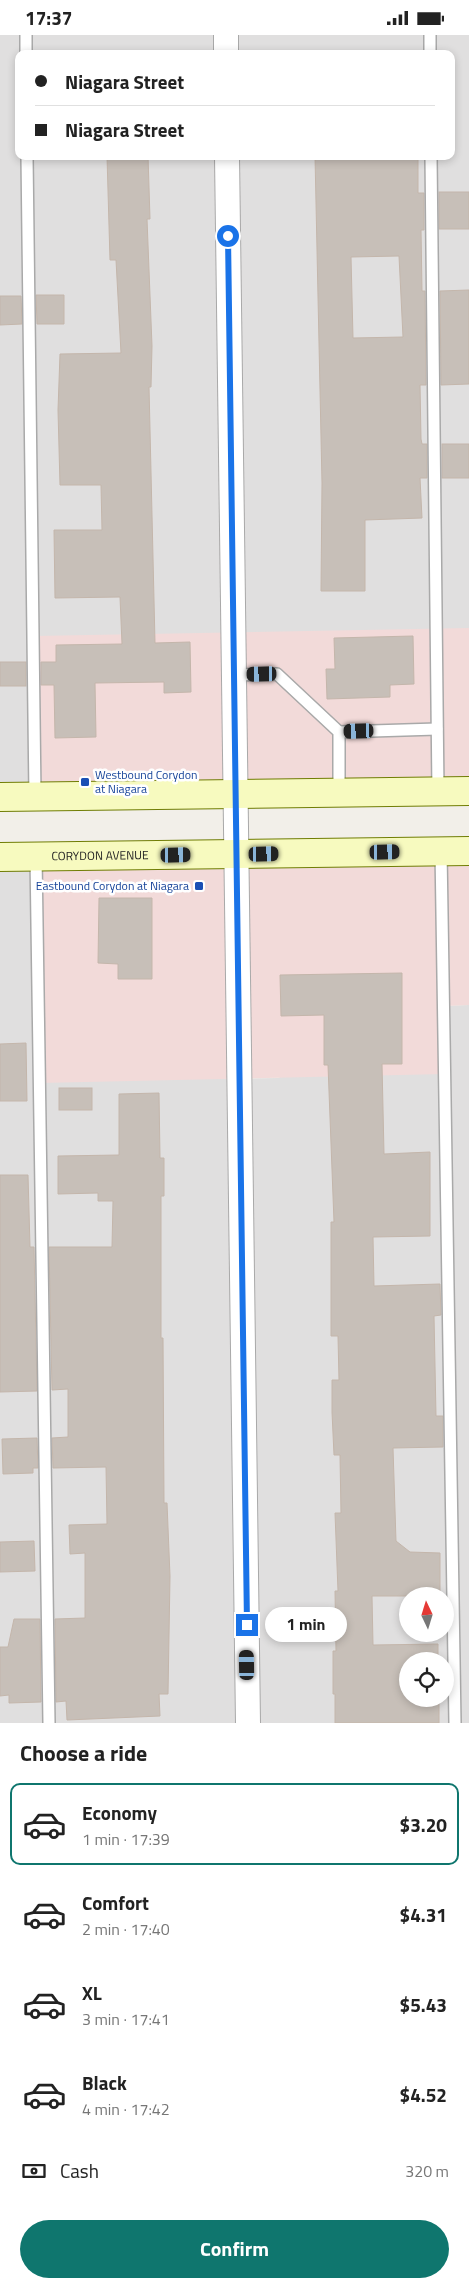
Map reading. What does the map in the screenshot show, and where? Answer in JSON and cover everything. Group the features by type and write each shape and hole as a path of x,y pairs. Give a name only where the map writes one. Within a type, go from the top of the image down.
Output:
{"main road":[{"path":"0,797 469,791"},
{"name":"CORYDON AVENUE","path":"0,857 469,851"}],"street":[{"path":"226,35 226,50"},
{"path":"227,160 234,794 248,1723"}],"lane":[{"path":"26,35 26,50"},
{"path":"430,35 430,50"},
{"path":"27,160 35,796"},
{"path":"431,160 438,792"},
{"path":"233,675 277,674 339,732 437,729"},
{"path":"339,732 340,793"},
{"path":"441,851 454,1723"},
{"path":"36,857 49,1723"}],"shaded area":[{"path":"0,35 469,35 469,791 0,797"},
{"path":"469,628 469,791 35,796 33,636"},
{"path":"469,851 469,1005 444,1006 445,1074 39,1083 36,857"},
{"path":"0,857 36,857 239,1079 278,1078 444,1006 469,1005 469,1723 0,1723"}],"building":[{"path":"107,160 148,160 150,219 147,219 152,346 151,387 149,387 155,643 190,642 191,692 164,693 164,682 95,683 96,737 55,738 54,685 41,685 41,662 56,662 56,645 122,644 120,597 55,598 54,530 102,530 101,485 60,485 58,410 60,354 121,353 116,260 110,260"},
{"path":"315,160 418,160 418,193 424,193 424,230 421,230 422,291 425,291 426,385 420,385 421,439 422,444 427,444 427,478 420,478 422,518 365,520 365,591 321,591 322,483","holes":["399,256 403,337 353,338 351,257"]},
{"path":"439,192 469,192 469,229 439,229"},
{"path":"469,290 469,384 441,385 440,291"},
{"path":"36,295 64,295 64,324 37,324"},
{"path":"0,296 21,296 22,324 0,325"},
{"path":"442,444 469,444 469,478 442,478"},
{"path":"413,636 414,684 390,685 390,697 327,699 326,669 335,669 334,638"},
{"path":"0,662 26,662 26,686 0,686"},
{"path":"99,898 152,898 152,979 118,979 118,964 98,963"},
{"path":"402,973 402,1064 382,1064 384,1154 430,1152 430,1236 373,1237 374,1286 440,1284 441,1315 434,1316 436,1416 443,1416 443,1447 393,1448 396,1541 410,1552 440,1553 440,1587 399,1587 399,1596 372,1596 373,1645 438,1644 438,1652 399,1652 399,1707 439,1707 439,1723 335,1723 333,1651 336,1651 335,1591 338,1591 335,1513 341,1513 340,1455 334,1455 332,1412 332,1380 339,1380 338,1336 331,1336 331,1222 334,1222 328,1065 324,1065 324,1015 281,1016 280,975"},
{"path":"26,1043 27,1101 0,1101 0,1044"},
{"path":"59,1088 92,1088 92,1110 59,1110"},
{"path":"159,1093 160,1158 164,1158 164,1196 161,1196 161,1338 163,1338 164,1503 167,1503 170,1576 168,1694 159,1694 160,1716 67,1720 66,1701 56,1702 55,1619 85,1618 85,1553 70,1554 69,1525 107,1524 106,1467 53,1468 52,1438 68,1437 68,1389 52,1390 49,1247 112,1247 113,1201 98,1201 98,1193 58,1194 58,1156 119,1155 119,1094"},
{"path":"0,1175 28,1175 30,1247 34,1247 37,1391 0,1392"},
{"path":"37,1438 38,1468 33,1468 33,1473 3,1474 2,1439"},
{"path":"34,1541 35,1571 0,1572 0,1542"},
{"path":"14,1619 40,1619 41,1702 9,1703 9,1695 0,1696 0,1647 8,1647"}],"place":[{"name":"Westbound Corydon at Niagara","path":"85,782"},
{"name":"Eastbound Corydon at Niagara","path":"199,886"}],"route":[{"path":"228,236 247,1625"}]}
